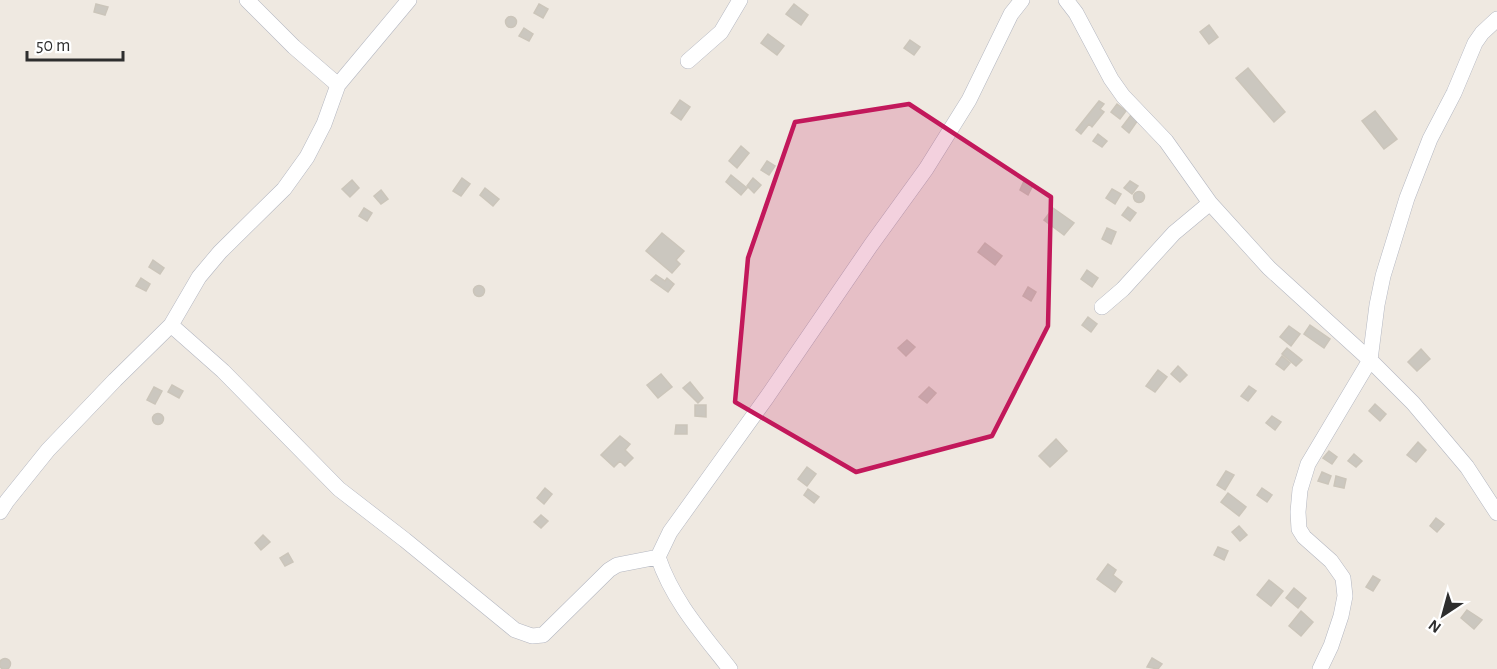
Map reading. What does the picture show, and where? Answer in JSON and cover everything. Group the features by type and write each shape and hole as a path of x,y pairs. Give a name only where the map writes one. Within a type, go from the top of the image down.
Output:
{"street":[{"path":"247,0 294,47 338,85"},
{"path":"0,512 48,450 171,325 199,277 220,252 284,189 308,157 324,124 338,85 409,0"},
{"path":"688,61 721,32 740,0"},
{"path":"730,669 679,603 666,579 658,557 670,532 926,169 969,100 1011,14 1022,0"},
{"path":"1066,0 1076,12 1111,79 1123,96 1166,141 1210,203 1269,268 1370,360 1413,404 1467,467 1497,513"},
{"path":"1320,669 1341,616 1345,596 1343,578 1331,561 1304,537 1299,529 1300,490 1308,464 1370,360 1383,276 1407,198 1430,139 1454,93 1475,43 1497,19"},
{"path":"1102,307 1123,290 1174,233 1210,203"},
{"path":"171,325 223,371 339,489 515,630 532,636 543,635 609,570 617,565 658,557"}],"highlighted area":[{"path":"909,104 1051,197 1048,326 992,436 856,472 735,402 748,258 795,122"}],"building":[{"path":"96,4 108,7 105,15 94,12"},
{"path":"539,4 548,9 543,18 534,13"},
{"path":"794,4 808,15 801,25 786,14"},
{"path":"511,16 517,22 511,28 505,22"},
{"path":"1209,25 1218,37 1209,44 1200,32"},
{"path":"524,28 533,34 529,41 519,36"},
{"path":"768,34 784,46 777,55 761,43"},
{"path":"910,40 920,47 914,55 904,48"},
{"path":"1248,68 1285,112 1274,122 1236,78"},
{"path":"680,100 690,107 681,120 671,113"},
{"path":"1099,101 1104,104 1100,109 1104,112 1092,127 1089,124 1081,134 1076,130"},
{"path":"1117,104 1126,111 1120,119 1111,112"},
{"path":"1375,111 1397,139 1384,149 1362,121"},
{"path":"1131,115 1138,120 1129,133 1122,127"},
{"path":"1098,134 1107,141 1102,147 1093,141"},
{"path":"741,146 749,153 737,168 729,161"},
{"path":"767,161 775,166 769,175 761,170"},
{"path":"731,175 747,188 741,195 726,182"},
{"path":"462,178 470,184 461,196 453,191"},
{"path":"753,178 761,185 754,193 747,186"},
{"path":"352,180 359,188 350,197 342,189"},
{"path":"1024,181 1033,185 1028,195 1020,190"},
{"path":"1130,181 1138,186 1132,194 1124,188"},
{"path":"485,188 499,199 493,206 480,195"},
{"path":"1112,189 1121,194 1115,204 1106,198"},
{"path":"381,190 388,199 381,204 374,196"},
{"path":"1139,191 1145,197 1139,203 1133,197"},
{"path":"1128,207 1136,213 1130,221 1122,215"},
{"path":"364,208 372,213 367,221 359,216"},
{"path":"1053,208 1074,223 1064,235 1044,220"},
{"path":"1107,228 1116,232 1111,244 1102,239"},
{"path":"662,233 684,251 676,260 680,264 672,273 646,251"},
{"path":"985,243 1002,256 995,265 978,252"},
{"path":"153,260 164,268 160,274 149,267"},
{"path":"1087,270 1098,278 1092,287 1081,279"},
{"path":"656,275 665,281 667,278 674,284 668,292 651,280"},
{"path":"141,278 150,284 146,291 136,286"},
{"path":"479,286 483,287 483,295 479,296 475,295 474,291 475,287"},
{"path":"1028,287 1036,292 1031,301 1023,296"},
{"path":"1088,317 1097,324 1091,332 1082,325"},
{"path":"1310,325 1330,339 1324,348 1304,334"},
{"path":"1289,326 1300,334 1291,346 1280,337"},
{"path":"907,340 915,347 906,356 898,348"},
{"path":"1287,348 1302,360 1296,366 1282,354"},
{"path":"1421,349 1430,359 1417,371 1408,362"},
{"path":"1282,356 1290,363 1284,370 1276,364"},
{"path":"1178,366 1187,375 1180,382 1171,374"},
{"path":"1158,370 1167,377 1155,392 1146,386"},
{"path":"661,374 672,387 658,398 647,385"},
{"path":"690,382 703,398 698,403 683,388"},
{"path":"172,385 183,391 179,398 168,392"},
{"path":"1249,386 1256,391 1248,401 1241,396"},
{"path":"154,387 162,391 155,404 147,400"},
{"path":"929,387 936,393 927,403 919,397"},
{"path":"1375,404 1386,414 1380,421 1369,411"},
{"path":"695,405 706,405 706,417 695,416"},
{"path":"158,413 164,419 158,425 152,419"},
{"path":"1272,416 1281,422 1275,430 1266,423"},
{"path":"676,425 687,425 687,434 675,434"},
{"path":"620,436 630,444 625,450 633,458 625,466 620,461 614,467 601,455"},
{"path":"1056,439 1067,451 1050,467 1039,456"},
{"path":"1418,442 1426,450 1416,462 1407,455"},
{"path":"1329,451 1337,457 1332,464 1323,458"},
{"path":"1354,454 1362,461 1356,467 1348,461"},
{"path":"807,467 816,474 807,486 798,479"},
{"path":"1226,471 1234,475 1225,490 1217,485"},
{"path":"1322,472 1331,476 1328,484 1318,481"},
{"path":"1336,476 1346,479 1344,488 1334,486"},
{"path":"545,488 552,494 544,504 537,498"},
{"path":"1262,488 1272,495 1267,502 1257,495"},
{"path":"808,489 819,497 814,503 804,495"},
{"path":"1228,493 1246,507 1239,516 1221,502"},
{"path":"541,515 548,521 541,528 534,522"},
{"path":"1436,518 1444,524 1437,532 1430,526"},
{"path":"1239,526 1247,535 1240,541 1232,532"},
{"path":"263,535 270,542 261,550 255,543"},
{"path":"1218,547 1228,551 1224,560 1214,555"},
{"path":"288,553 293,562 285,566 280,558"},
{"path":"1108,564 1116,570 1113,575 1122,582 1115,592 1097,579"},
{"path":"1373,576 1380,580 1373,591 1366,587"},
{"path":"1269,580 1283,591 1271,606 1257,595"},
{"path":"1294,588 1306,598 1298,608 1286,598"},
{"path":"1467,610 1482,620 1474,629 1461,618"},
{"path":"1301,611 1313,622 1301,636 1289,626"},
{"path":"5,658 11,664 5,670 -1,664"},
{"path":"1152,658 1162,664 1158,669 1147,667"}]}
